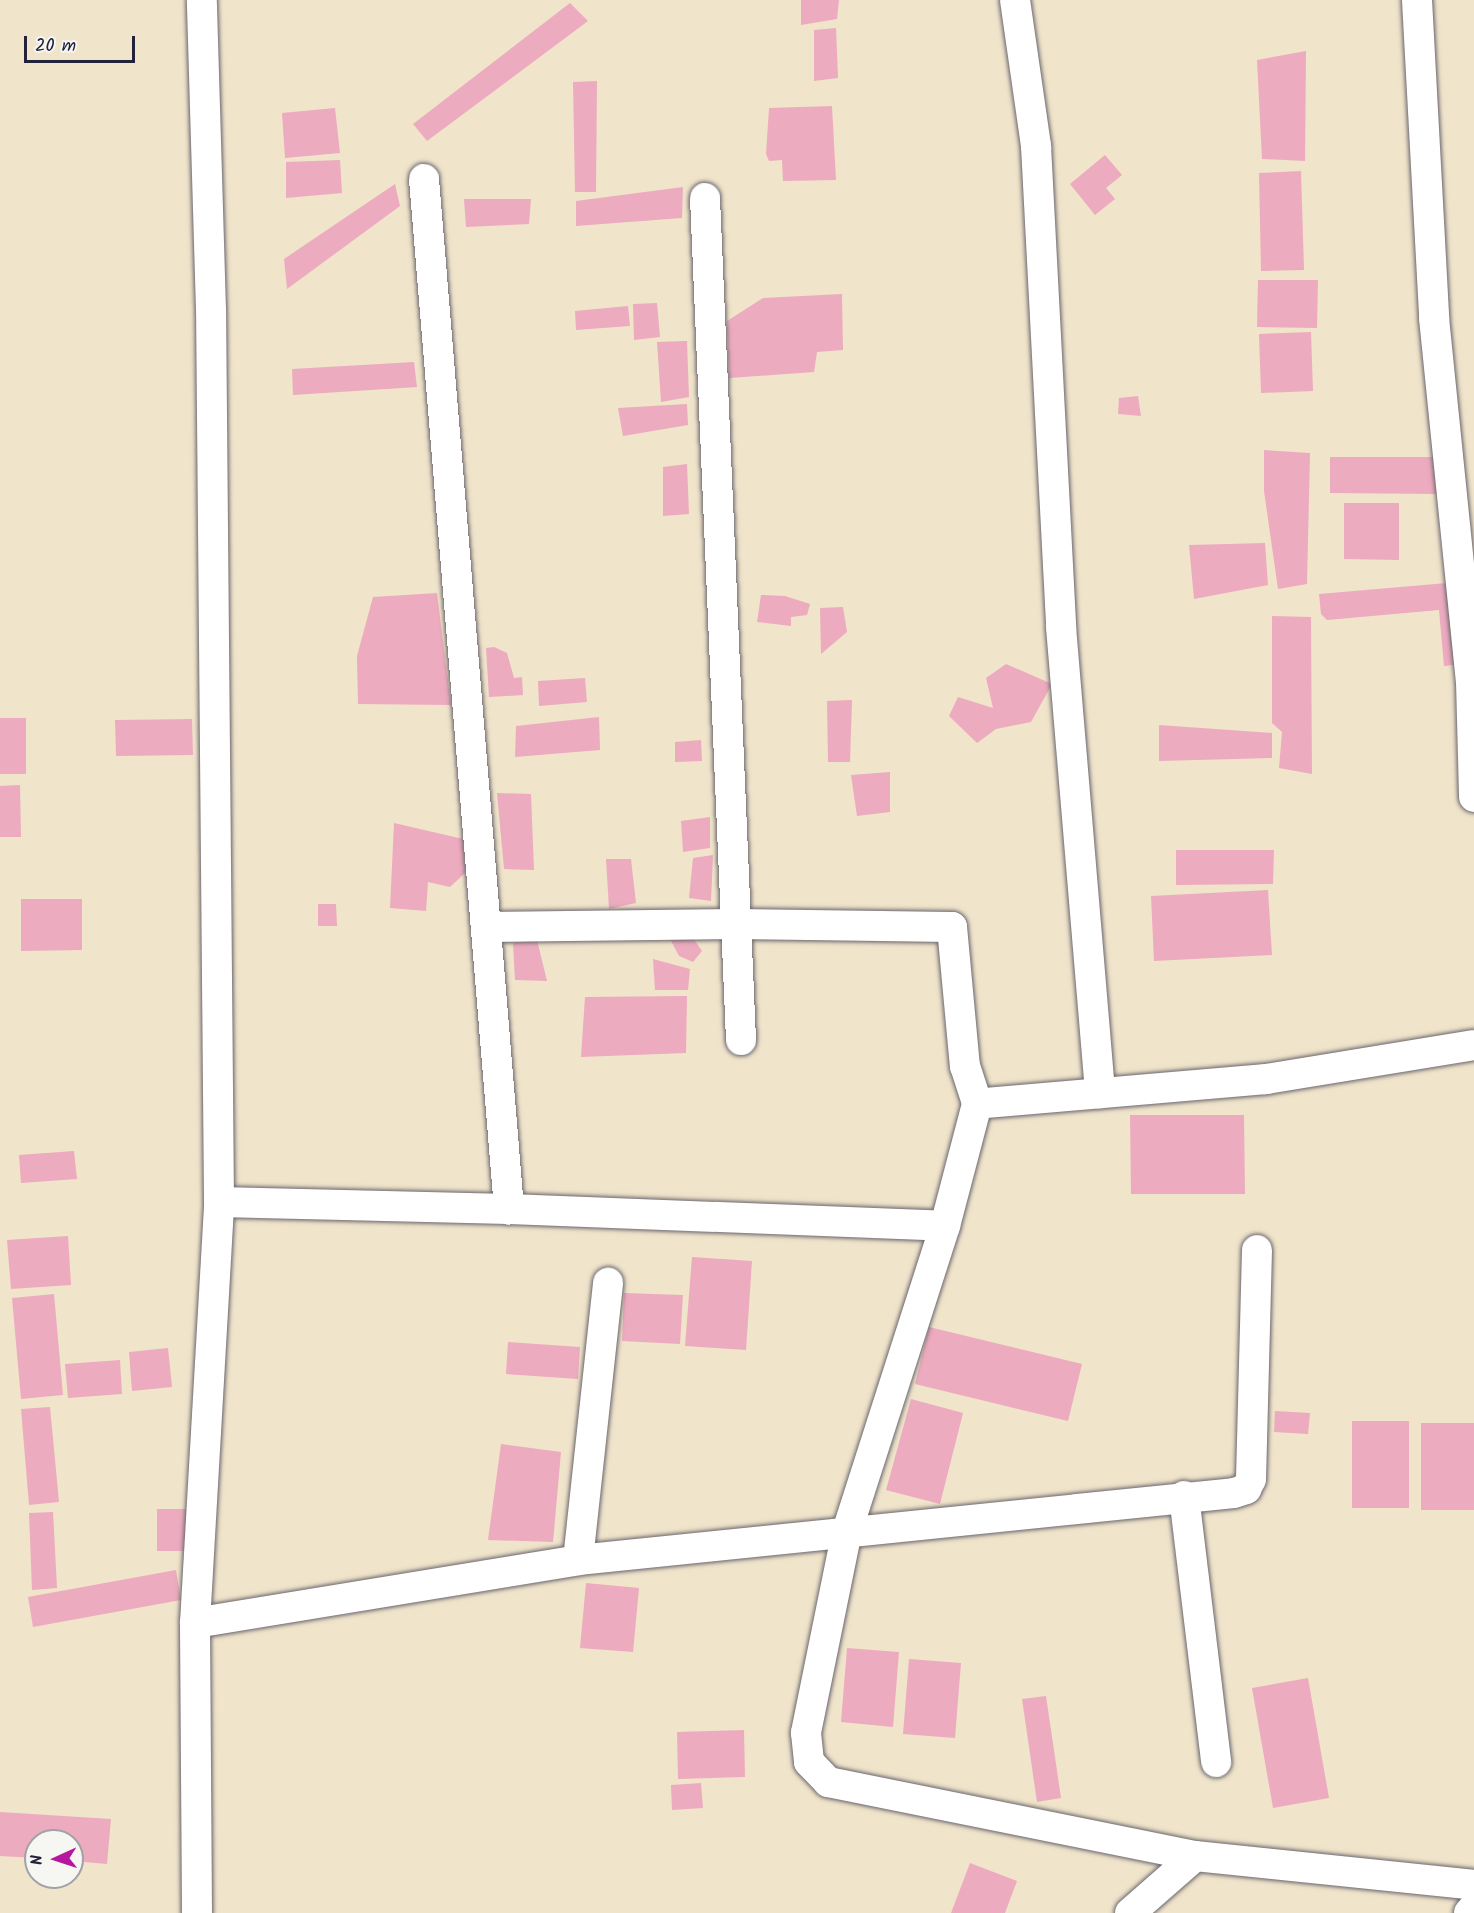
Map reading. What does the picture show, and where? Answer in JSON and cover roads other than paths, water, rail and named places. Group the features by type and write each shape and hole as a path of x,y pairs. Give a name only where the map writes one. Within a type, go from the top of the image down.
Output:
{"street":[{"path":"197,1913 195,1623 219,1202 211,310 202,0"},
{"path":"1015,0 1036,147 1061,627 1100,1094"},
{"path":"1417,0 1434,318 1471,681 1474,797"},
{"path":"424,178 509,1209"},
{"path":"705,198 741,1040"},
{"path":"486,927 736,924 952,927 965,1066 977,1104 945,1226 847,1531 806,1733 808,1762 828,1782 1194,1856 1474,1885"},
{"path":"977,1104 1266,1078 1474,1045"},
{"path":"219,1202 509,1209 945,1226"},
{"path":"195,1623 578,1560 1184,1496 1234,1493 1246,1489 1251,1479 1257,1250"},
{"path":"578,1560 608,1283"},
{"path":"1184,1496 1216,1762"},
{"path":"1130,1913 1194,1856"},
{"path":"1469,1913 1474,1908"}]}
